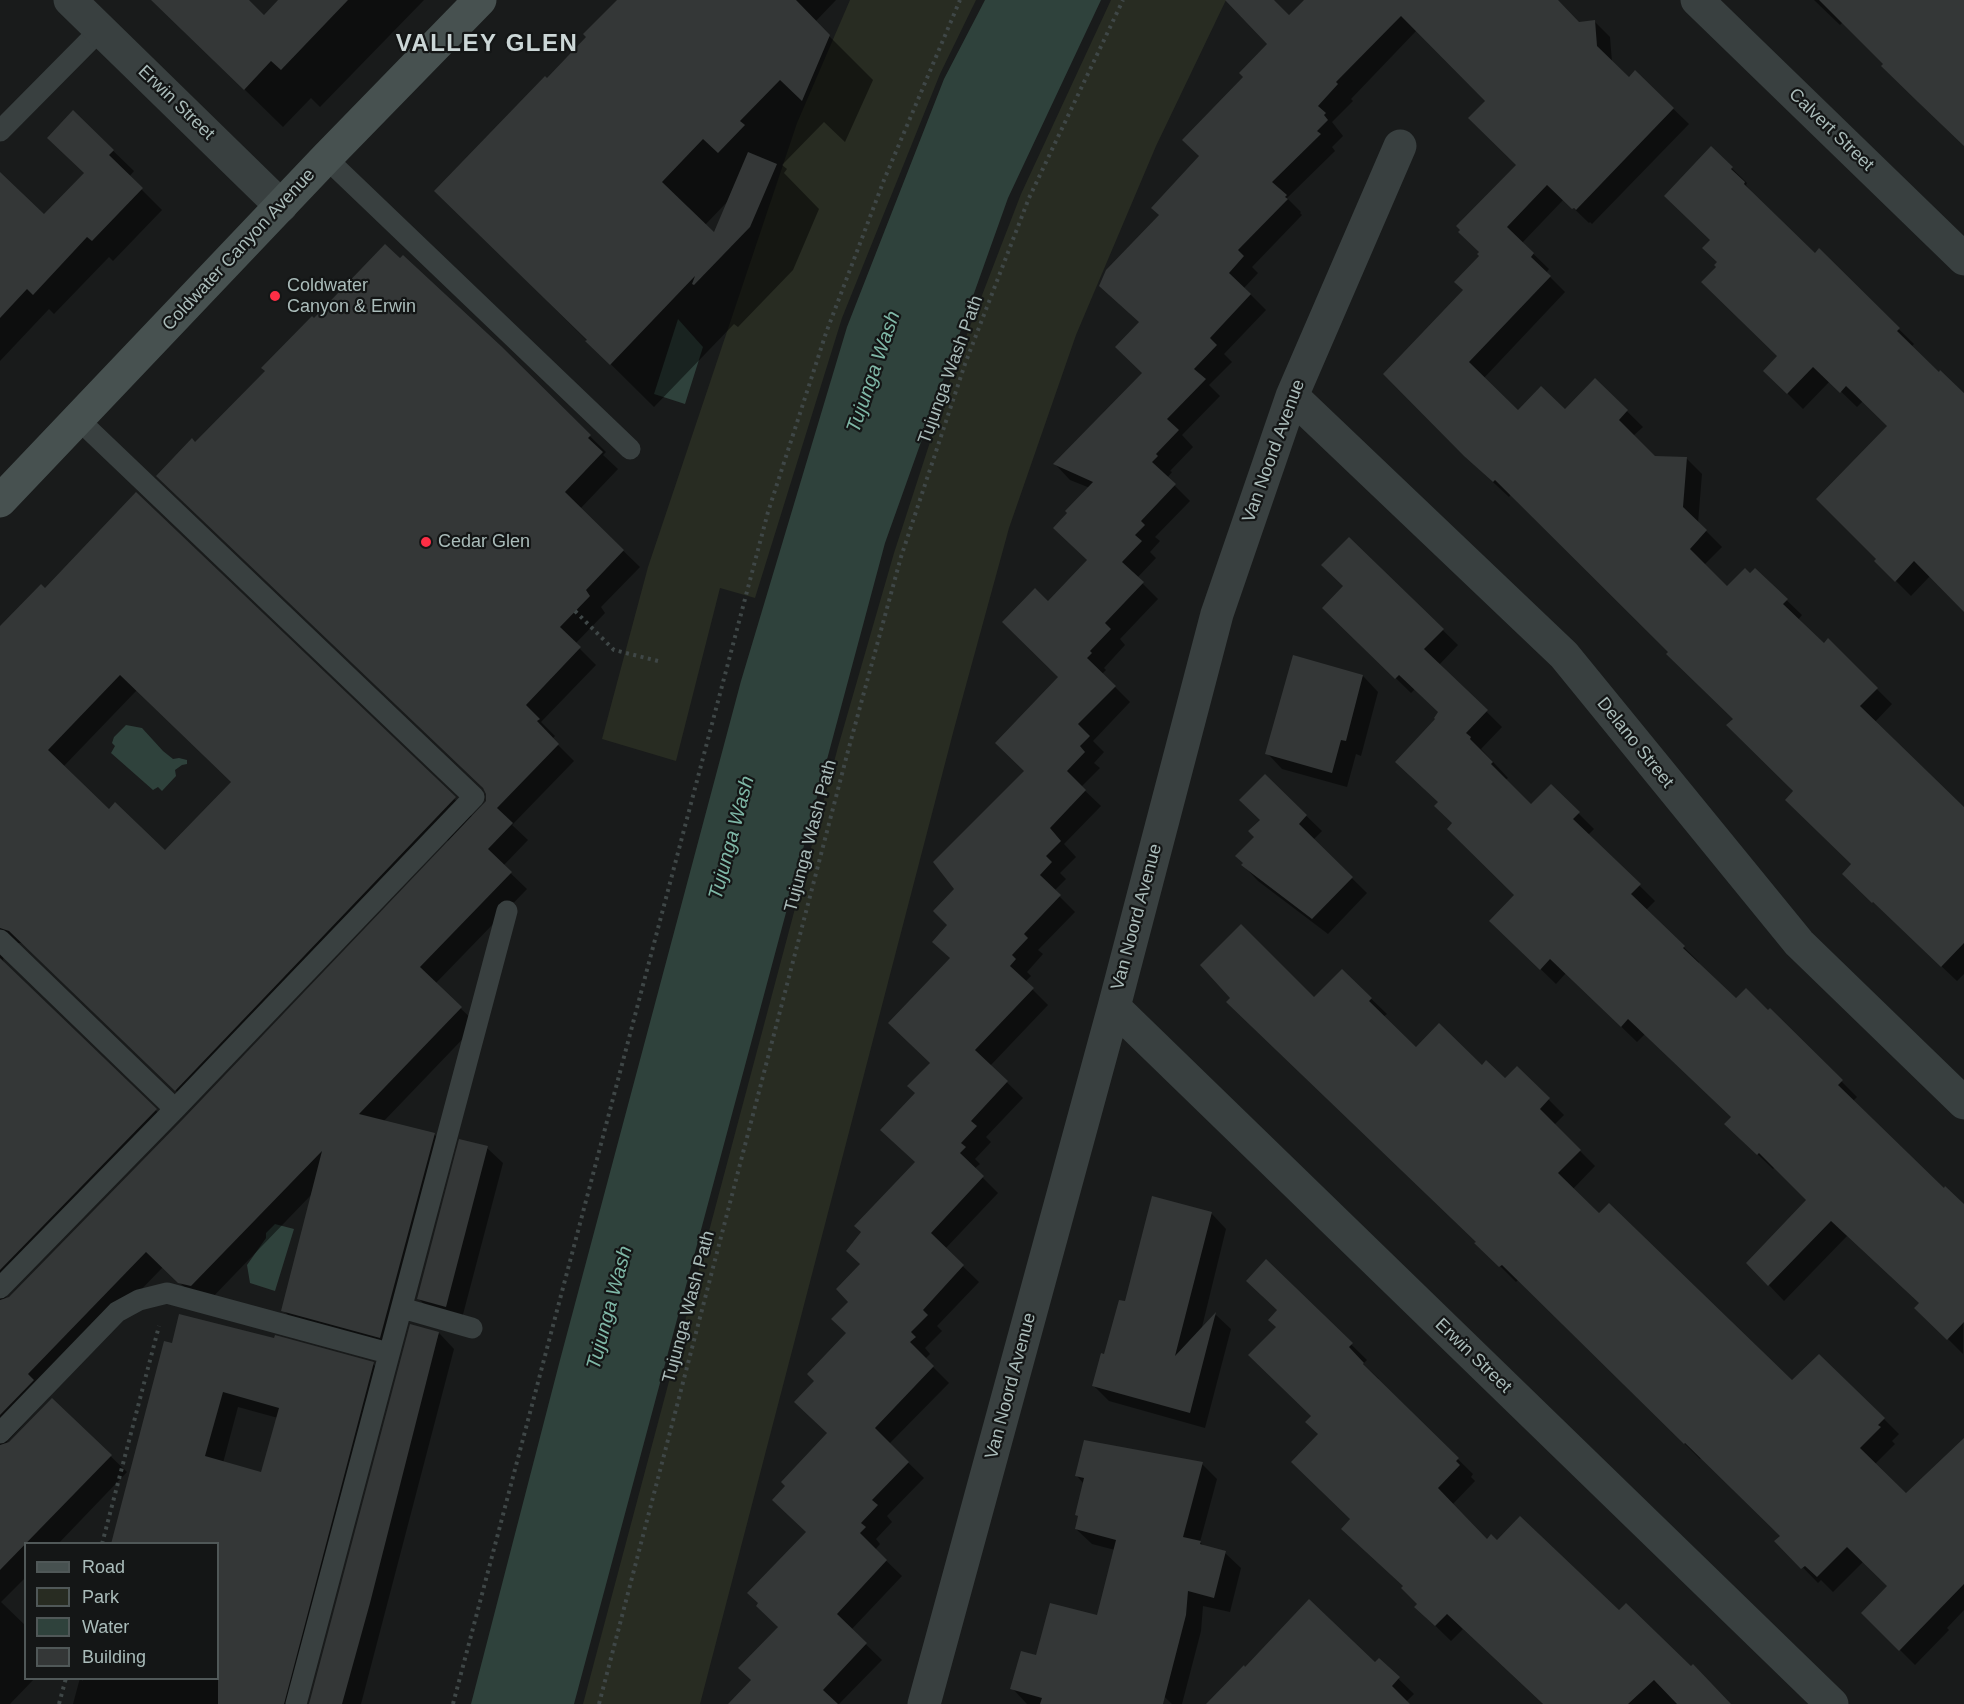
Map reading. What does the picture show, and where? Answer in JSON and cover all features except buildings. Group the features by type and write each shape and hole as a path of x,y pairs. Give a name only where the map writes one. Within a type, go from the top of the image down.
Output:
{"main road":[{"name":"Coldwater Canyon Avenue","path":"0,501 326,158 480,0"}],"street":[{"name":"Erwin Street","path":"70,0 281,206"},
{"name":"Calvert Street","path":"1697,0 1964,259"},
{"name":"Van Noord Avenue","path":"924,1704 1114,1007 1217,614 1292,396 1400,146"},
{"name":"Delano Street","path":"1292,396 1564,655 1799,943 1964,1103"},
{"name":"Erwin Street","path":"1114,1007 1833,1704"}],"lane":[{"path":"0,131 101,29"},
{"path":"326,158 630,449"},
{"path":"0,1288 474,797 79,420"},
{"path":"296,1704 507,911"},
{"path":"0,940 175,1109"},
{"path":"0,1433 117,1312 138,1300 167,1293 388,1353"},
{"path":"402,1308 472,1328"}],"path":[{"path":"453,1704 768,512 830,322 884,180 960,0"},
{"name":"Tujunga Wash Path","path":"599,1704 848,751 901,557 965,364 1029,198 1123,0"},
{"path":"575,611 614,650 662,662"},
{"path":"103,1542 167,1293"},
{"path":"59,1704 65,1680"}],"green space":[{"path":"850,0 976,0 940,74 842,318 755,598 720,588 676,761 602,739 648,567 797,123"},
{"path":"1111,0 1226,0 1156,146 1076,335 1009,528 954,729 700,1704 583,1704 838,747 894,553 954,368 1021,194"}],"water":[{"name":"Tujunga Wash","path":"985,0 1101,0 1008,198 885,543 574,1704 471,1704 741,681 847,327 944,79"},
{"path":"678,319 703,347 685,404 654,394"},
{"path":"126,725 142,728 173,759 187,760 187,764 175,770 176,776 162,791 158,787 153,790 111,753 115,746 112,743 114,737"},
{"path":"275,1224 294,1229 275,1291 250,1283 247,1265 266,1238 266,1233"}],"place":[{"name":"Coldwater Canyon & Erwin","path":"275,296"},
{"name":"Cedar Glen","path":"426,542"}],"district":[{"name":"VALLEY GLEN","path":"487,44"}]}
